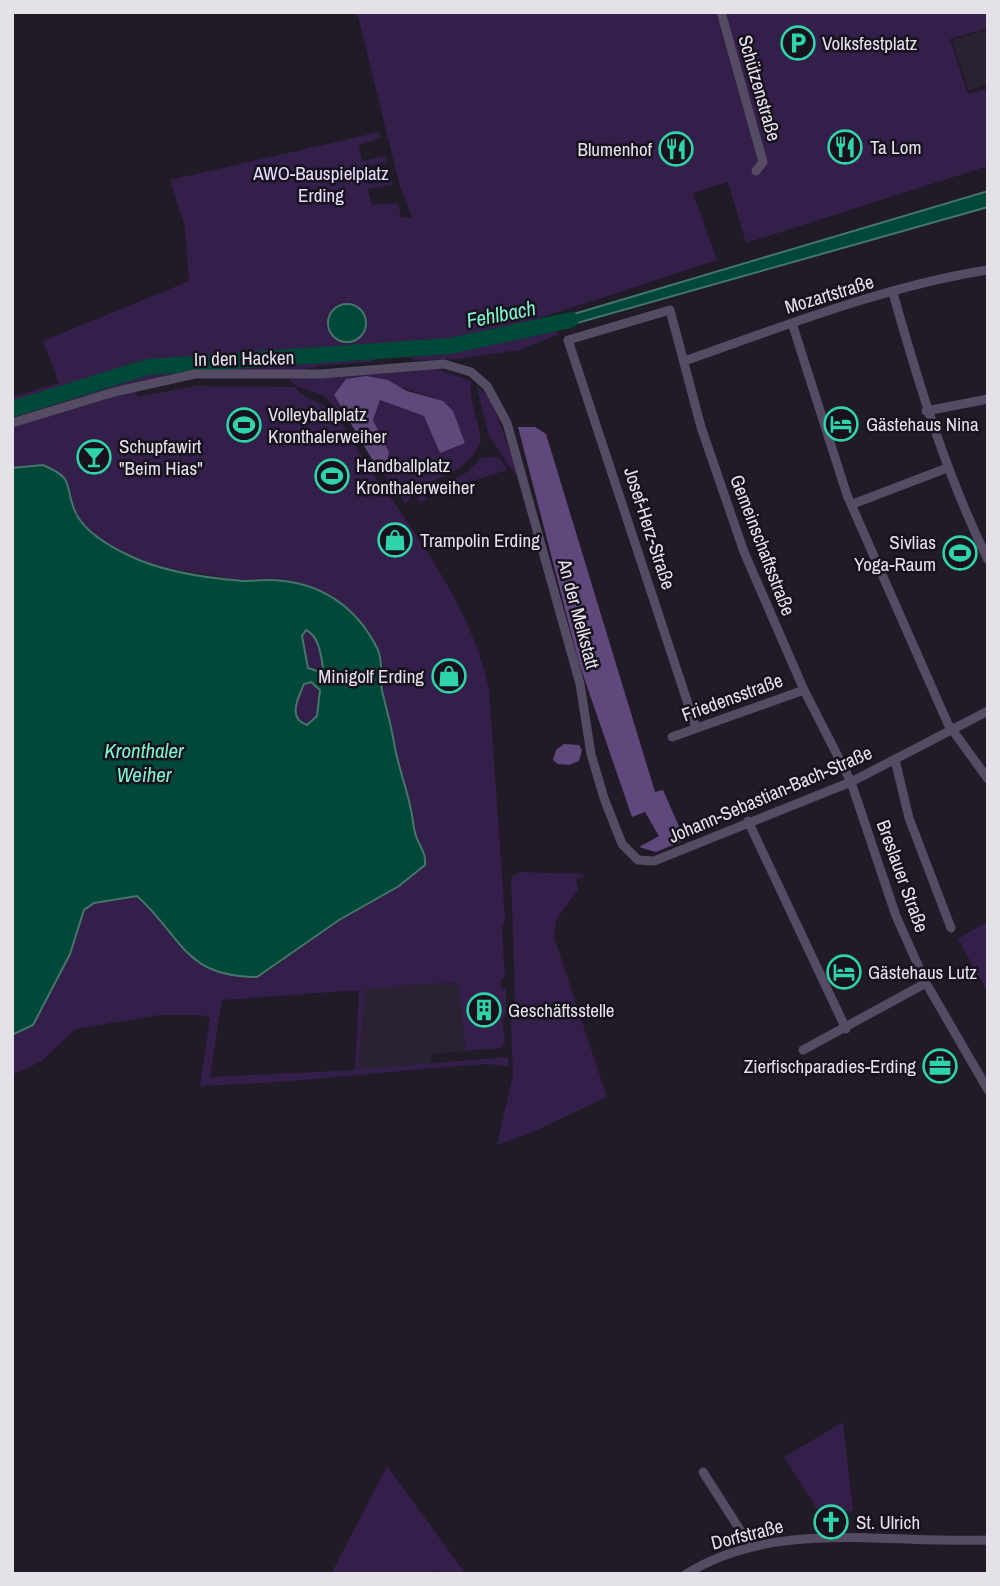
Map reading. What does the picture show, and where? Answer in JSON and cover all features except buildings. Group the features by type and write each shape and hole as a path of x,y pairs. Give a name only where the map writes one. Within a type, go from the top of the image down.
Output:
{"street":[{"name":"Schützenstraße","path":"721,12 758,138 763,162 756,171"},
{"name":"Mozartstraße","path":"684,361 792,323 893,293 988,270"},
{"path":"893,293 926,411 947,468 988,561"},
{"name":"Josef-Herz-Straße","path":"670,310 568,340 696,728"},
{"name":"Gemeinschaftsstraße","path":"670,310 711,459 744,552 804,690 852,782"},
{"path":"792,323 847,495 873,556 953,732 988,779"},
{"name":"In den Hacken","path":"12,423 114,392 194,374 321,374 444,363 461,367 478,378"},
{"name":"An der Melkstatt","path":"478,378 495,395 507,423 580,684 589,745 604,798 622,844 638,860"},
{"path":"926,411 988,399"},
{"path":"853,504 947,468"},
{"name":"Friedensstraße","path":"672,737 804,690"},
{"name":"Johann-Sebastian-Bach-Straße","path":"638,860 654,861 748,821 852,782 953,732 988,711"},
{"path":"895,760 909,818 951,928"},
{"name":"Breslauer Straße","path":"852,782 896,916 926,983 988,1090"},
{"path":"748,821 846,1028"},
{"path":"803,1049 926,983"},
{"path":"704,1472 751,1547"},
{"name":"Dorfstraße","path":"686,1574 718,1557 751,1547 818,1537 988,1540"}],"shaded area":[{"path":"988,30 988,84 969,91 952,40"},
{"path":"366,376 388,380 407,391 443,401 453,411 465,443 440,453 424,416 380,400 373,420 389,452 385,473 373,461 334,395 346,379"},
{"path":"518,427 535,427 546,434 655,792 663,790 685,840 656,852 639,847 659,836 645,812 632,817 579,663"},
{"path":"564,744 579,745 582,750 579,761 569,765 558,764 553,760 556,750"},
{"path":"459,982 466,1051 431,1054 431,1064 358,1070 365,989"}],"green space":[{"name":"AWO-Bauspielplatz Erding","path":"357,12 716,12 759,164 719,12 988,12 988,28 950,39 968,94 988,89 988,166 746,243 728,182 693,193 717,260 537,319 560,334 519,350 456,359 414,360 404,353 383,355 371,362 319,366 290,373 194,371 132,383 138,397 195,386 295,387 299,392 327,407 337,416 422,544 456,601 481,659 489,689 505,918 502,928 505,978 501,979 501,989 506,989 506,1016 502,1020 505,1043 500,1048 466,1051 458,982 366,989 358,1069 508,1057 509,1067 488,1064 281,1082 200,1086 210,1018 201,1015 160,1015 75,1029 42,1061 12,1075 12,1035 33,1025 70,954 84,910 94,903 137,896 153,910 174,940 267,972 339,920 399,886 426,853 416,836 411,808 401,782 387,704 381,689 383,666 369,630 345,606 330,594 271,580 244,581 154,566 134,558 108,544 83,523 73,507 68,484 61,475 43,465 12,468 12,397 59,383 43,341 189,281 185,227 170,180 379,132 381,138 359,145 362,161 385,156 387,162 363,167 368,184 391,180 393,185 368,189 372,205 398,203 401,217 412,218 399,183","holes":["359,990 355,1070 210,1077 222,1000"]},
{"path":"437,369 471,381 471,396 481,442 463,465 424,486 406,504 373,461 384,472 389,452 373,420 380,400 425,416 465,443 458,424 444,404 388,380 334,395 346,420 324,396 296,386 289,379"},
{"path":"476,385 491,400 518,473 515,474 489,436"},
{"path":"499,457 507,470 426,496 427,500 420,502 417,498 467,472 481,458"},
{"path":"306,630 319,646 323,668 320,672 308,668 302,636"},
{"path":"311,682 320,690 317,716 307,725 297,718 296,708 304,684"},
{"path":"520,872 584,874 583,878 576,879 578,890 556,920 554,937 607,1097 533,1132 497,1145 513,1075 511,1024 515,998 511,877"},
{"path":"988,921 988,993 958,939"},
{"path":"843,1422 853,1511 820,1514 784,1457"},
{"path":"387,1466 466,1574 435,1571 431,1574 331,1574"}],"water":[{"path":"988,191 988,207 556,329 547,322"},
{"path":"347,304 361,309 366,323 361,337 347,342 333,337 328,323 333,309"},
{"name":"Kronthaler Weiher","path":"43,465 60,474 67,482 74,509 83,524 105,543 143,562 200,576 243,581 288,581 320,591 348,609 369,634 380,656 382,691 425,865 399,886 339,920 257,977 232,975 213,970 198,962 137,896 94,903 84,910 70,954 33,1025 12,1035 12,468","holes":["306,630 319,646 323,668 320,672 308,668 302,636","311,682 320,690 317,716 307,725 297,718 296,708 304,684"]}],"waterway":[{"name":"Fehlbach","path":"12,409 148,367 450,346 571,320"}],"place":[{"name":"Volksfestplatz","path":"798,43"},
{"name":"Ta Lom","path":"845,147"},
{"name":"Blumenhof","path":"676,149"},
{"name":"Gästehaus Nina","path":"841,424"},
{"name":"Volleyballplatz Kronthalerweiher","path":"244,425"},
{"name":"Schupfawirt \"Beim Hias\"","path":"94,457"},
{"name":"Handballplatz Kronthalerweiher","path":"332,476"},
{"name":"Trampolin Erding","path":"395,540"},
{"name":"Sivlias Yoga-Raum","path":"960,553"},
{"name":"Minigolf Erding","path":"449,676"},
{"name":"Gästehaus Lutz","path":"844,972"},
{"name":"Geschäftsstelle","path":"484,1010"},
{"name":"Zierfischparadies-Erding","path":"940,1066"},
{"name":"St. Ulrich","path":"831,1522"}]}
